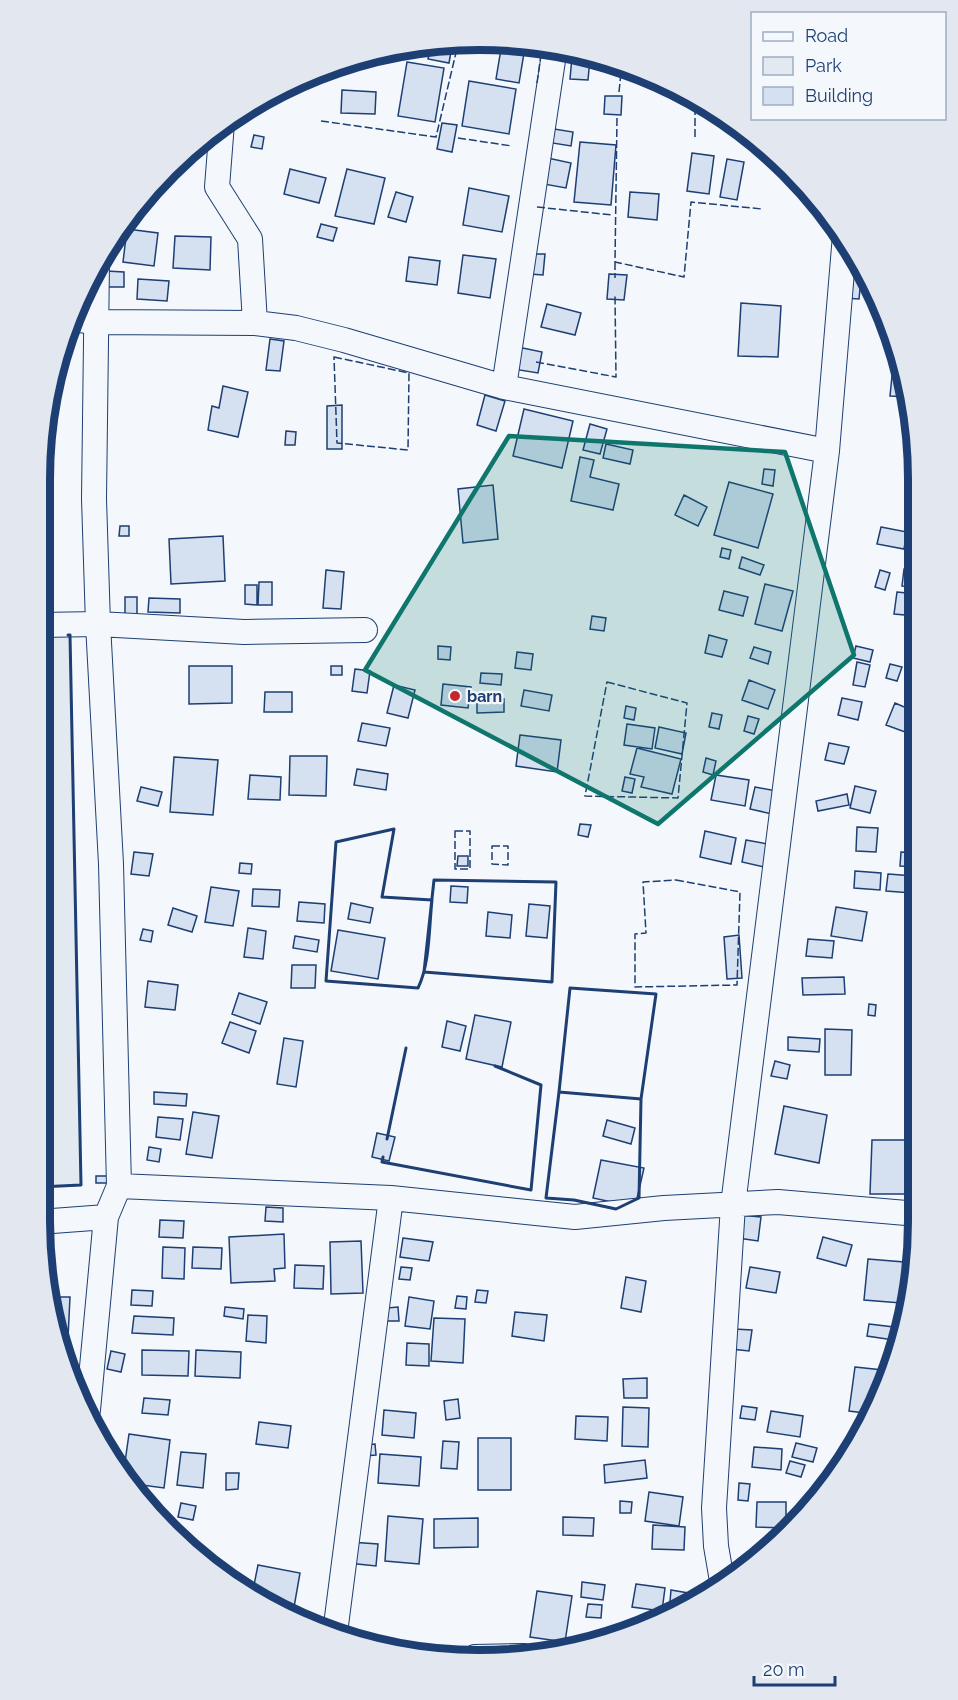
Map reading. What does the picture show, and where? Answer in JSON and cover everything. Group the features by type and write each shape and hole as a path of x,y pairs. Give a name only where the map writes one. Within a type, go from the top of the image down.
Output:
{"street":[{"path":"504,387 554,56"},
{"path":"221,136 218,187 250,239 255,323"},
{"path":"721,1576 716,1546 714,1508 733,1205 827,451 844,252"},
{"path":"89,1400 106,1217 119,1186 111,864 98,624 94,499 97,284"},
{"path":"80,319 96,322 255,323 296,328 504,387 827,451"},
{"path":"50,625 98,624 244,632 365,630"},
{"path":"119,1186 391,1198 575,1217 664,1208 778,1202 908,1213"},
{"path":"336,1626 391,1198"},
{"path":"50,1221 106,1217"}],"highlighted area":[{"path":"509,436 785,452 854,655 658,824 365,670"}],"green space":[{"path":"70,635 81,1185 50,1186 50,636"}],"building":[{"path":"451,50 449,63 428,59 429,52"},
{"path":"501,50 524,53 519,83 496,79"},
{"path":"572,60 589,64 588,80 570,79"},
{"path":"407,62 444,68 435,122 398,116"},
{"path":"469,81 516,89 509,134 462,126"},
{"path":"342,90 376,92 375,114 341,113"},
{"path":"605,96 622,96 621,115 604,114"},
{"path":"442,123 457,125 452,152 437,149"},
{"path":"548,128 573,132 571,146 546,142"},
{"path":"254,135 264,137 262,149 251,147"},
{"path":"580,142 616,145 611,205 574,202"},
{"path":"692,153 714,156 709,194 687,191"},
{"path":"543,157 571,163 566,188 538,183"},
{"path":"727,159 744,162 737,200 720,197"},
{"path":"290,169 326,178 319,203 284,194"},
{"path":"347,169 385,178 374,224 335,216"},
{"path":"469,188 509,196 502,232 463,225"},
{"path":"396,192 413,197 406,222 388,217"},
{"path":"630,192 659,194 657,220 628,217"},
{"path":"321,224 337,228 333,241 317,237"},
{"path":"130,229 158,233 154,266 123,262 126,234"},
{"path":"175,236 211,237 210,270 173,268"},
{"path":"532,254 545,254 543,275 530,274"},
{"path":"463,255 496,259 490,298 458,293"},
{"path":"409,257 440,261 437,285 406,281"},
{"path":"847,258 861,283 859,299 844,298"},
{"path":"106,271 124,272 124,287 106,287"},
{"path":"609,274 627,275 624,300 607,299"},
{"path":"138,279 169,281 167,301 137,299"},
{"path":"741,303 781,306 778,357 738,356"},
{"path":"547,304 581,313 575,335 541,327"},
{"path":"270,339 284,341 280,371 266,370"},
{"path":"518,347 542,352 538,373 513,369"},
{"path":"892,376 896,376 900,397 890,396"},
{"path":"223,386 248,392 238,437 208,430 212,406 219,408"},
{"path":"485,395 505,401 496,431 477,425"},
{"path":"342,405 342,449 327,449 327,406"},
{"path":"524,409 573,421 562,468 513,456"},
{"path":"590,424 607,429 600,454 583,450"},
{"path":"286,431 296,432 295,445 285,445"},
{"path":"606,444 633,450 630,464 603,458"},
{"path":"580,457 594,460 590,477 619,484 613,510 571,501"},
{"path":"764,469 775,470 773,486 762,484"},
{"path":"729,482 773,494 758,548 714,535"},
{"path":"493,485 498,539 463,543 458,489"},
{"path":"684,495 707,507 698,526 675,515"},
{"path":"120,526 129,526 129,536 119,536"},
{"path":"881,527 907,532 904,549 877,544"},
{"path":"223,536 225,581 171,584 169,539"},
{"path":"722,548 731,550 729,559 720,557"},
{"path":"742,557 764,565 760,575 739,568"},
{"path":"904,569 908,569 908,586 902,586"},
{"path":"326,570 344,572 341,609 323,608"},
{"path":"880,570 890,573 885,590 875,587"},
{"path":"259,582 272,582 272,605 258,605"},
{"path":"765,584 793,591 782,631 755,624"},
{"path":"245,585 257,585 257,605 245,604"},
{"path":"724,591 748,597 743,616 719,610"},
{"path":"897,592 908,593 908,615 894,614"},
{"path":"125,597 137,597 137,617 125,617"},
{"path":"149,598 180,599 180,613 148,612"},
{"path":"592,616 606,618 604,631 590,629"},
{"path":"709,635 727,640 722,657 705,653"},
{"path":"438,646 451,647 450,660 438,659"},
{"path":"856,646 873,650 870,662 853,658"},
{"path":"754,647 771,652 768,664 750,658"},
{"path":"517,652 533,654 531,670 515,668"},
{"path":"857,662 870,665 865,687 853,685"},
{"path":"890,664 902,667 897,681 886,678"},
{"path":"189,666 232,666 232,703 189,704"},
{"path":"331,666 342,666 342,675 331,675"},
{"path":"355,669 370,671 367,693 352,691"},
{"path":"481,673 502,674 501,685 480,683"},
{"path":"749,680 775,690 768,709 742,700"},
{"name":"barn","path":"443,684 471,687 468,708 441,705"},
{"path":"394,685 415,690 408,718 387,713"},
{"path":"524,690 552,695 549,711 521,706"},
{"path":"265,692 292,692 292,712 264,712"},
{"path":"842,698 862,702 858,720 838,715"},
{"path":"504,699 504,712 477,713 477,701"},
{"path":"895,703 908,709 908,733 886,725"},
{"path":"626,706 636,708 634,720 624,718"},
{"path":"712,713 722,715 719,729 709,727"},
{"path":"748,716 759,719 754,734 744,731"},
{"path":"362,723 390,728 386,746 358,741"},
{"path":"627,724 655,728 652,749 624,745"},
{"path":"659,727 686,733 682,754 655,748"},
{"path":"520,735 561,740 557,772 516,766"},
{"path":"829,743 849,747 844,764 825,760"},
{"path":"637,748 681,759 672,794 641,787 644,777 630,774"},
{"path":"290,756 327,756 326,796 289,795"},
{"path":"174,757 218,760 213,815 170,812"},
{"path":"706,758 716,761 713,775 703,772"},
{"path":"357,769 388,774 386,790 354,785"},
{"path":"250,775 281,777 280,800 248,799"},
{"path":"716,775 749,780 745,806 711,800"},
{"path":"625,777 635,779 632,793 622,791"},
{"path":"855,786 876,791 870,813 850,808"},
{"path":"141,787 162,792 158,806 137,801"},
{"path":"755,787 782,792 777,815 750,809"},
{"path":"847,794 849,805 818,811 816,801"},
{"path":"580,824 591,825 588,837 578,835"},
{"path":"857,827 878,828 876,852 856,851"},
{"path":"705,831 736,838 731,864 700,857"},
{"path":"746,840 773,845 768,868 742,862"},
{"path":"134,852 153,854 149,876 131,874"},
{"path":"901,852 908,852 908,866 900,866"},
{"path":"458,856 468,856 468,866 457,866"},
{"path":"240,863 252,864 251,874 239,873"},
{"path":"855,871 881,873 880,890 854,888"},
{"path":"888,874 908,876 908,893 886,891"},
{"path":"451,886 468,887 467,903 450,902"},
{"path":"211,887 239,891 233,926 205,922"},
{"path":"253,889 280,890 279,907 252,906"},
{"path":"299,902 325,904 324,923 297,921"},
{"path":"351,903 373,908 370,923 348,919"},
{"path":"529,904 550,906 547,938 526,936"},
{"path":"836,907 867,912 862,941 831,936"},
{"path":"173,908 197,916 192,932 168,925"},
{"path":"488,912 512,915 510,938 486,936"},
{"path":"248,928 266,931 263,959 244,957"},
{"path":"143,929 153,931 151,942 140,940"},
{"path":"338,930 385,938 378,979 331,971"},
{"path":"739,935 742,978 727,979 724,937"},
{"path":"295,936 319,940 317,952 293,948"},
{"path":"808,939 834,941 832,958 806,956"},
{"path":"292,965 316,965 315,988 291,988"},
{"path":"844,977 845,994 803,995 802,978"},
{"path":"148,981 178,985 175,1010 145,1007"},
{"path":"239,993 267,1002 260,1024 232,1014"},
{"path":"869,1004 876,1005 875,1016 868,1015"},
{"path":"475,1015 511,1022 502,1067 466,1059"},
{"path":"447,1021 466,1026 460,1051 442,1047"},
{"path":"230,1022 256,1031 249,1053 222,1043"},
{"path":"825,1029 852,1030 851,1075 825,1075"},
{"path":"788,1037 820,1039 819,1052 788,1050"},
{"path":"284,1038 303,1041 296,1087 277,1084"},
{"path":"775,1061 790,1065 787,1079 771,1076"},
{"path":"154,1092 187,1094 186,1106 154,1104"},
{"path":"784,1106 827,1115 819,1163 775,1154"},
{"path":"193,1112 219,1116 212,1158 186,1154"},
{"path":"158,1117 183,1119 180,1140 156,1137"},
{"path":"607,1120 635,1128 631,1144 603,1136"},
{"path":"377,1133 395,1137 389,1161 372,1157"},
{"path":"872,1140 908,1140 908,1194 870,1194"},
{"path":"149,1147 161,1149 159,1162 147,1160"},
{"path":"601,1160 644,1168 635,1207 593,1198"},
{"path":"96,1176 112,1176 112,1183 96,1183"},
{"path":"266,1207 283,1208 283,1222 265,1221"},
{"path":"740,1215 761,1217 758,1241 738,1238"},
{"path":"160,1220 184,1221 183,1238 159,1237"},
{"path":"284,1234 285,1268 274,1269 275,1281 231,1283 229,1237"},
{"path":"823,1237 852,1245 846,1266 817,1258"},
{"path":"403,1238 433,1242 429,1261 400,1257"},
{"path":"361,1241 363,1293 331,1294 330,1242"},
{"path":"163,1247 185,1248 184,1279 162,1278"},
{"path":"193,1247 222,1248 221,1269 192,1268"},
{"path":"868,1259 904,1262 900,1303 864,1300"},
{"path":"295,1265 324,1266 323,1289 294,1288"},
{"path":"401,1267 412,1268 410,1280 399,1279"},
{"path":"750,1267 780,1272 776,1293 746,1288"},
{"path":"626,1277 646,1281 641,1312 621,1308"},
{"path":"132,1290 153,1291 152,1306 131,1305"},
{"path":"477,1290 488,1291 486,1303 475,1302"},
{"path":"457,1296 467,1297 466,1309 455,1308"},
{"path":"57,1297 70,1297 68,1338 64,1332"},
{"path":"409,1297 434,1301 430,1329 405,1326"},
{"path":"225,1307 244,1309 243,1319 224,1316"},
{"path":"398,1307 399,1321 387,1321 387,1308"},
{"path":"515,1312 547,1315 544,1341 512,1336"},
{"path":"248,1315 267,1316 266,1343 246,1341"},
{"path":"134,1316 174,1318 173,1335 132,1333"},
{"path":"434,1318 465,1319 463,1363 431,1361"},
{"path":"869,1324 895,1327 892,1340 867,1336"},
{"path":"734,1329 752,1330 749,1351 731,1349"},
{"path":"407,1343 429,1344 429,1366 406,1365"},
{"path":"142,1350 189,1351 188,1376 142,1375"},
{"path":"196,1350 241,1352 240,1378 195,1376"},
{"path":"111,1351 125,1354 121,1372 107,1369"},
{"path":"855,1367 882,1370 863,1413 849,1411"},
{"path":"647,1378 647,1398 624,1398 623,1379"},
{"path":"144,1398 170,1400 168,1415 142,1413"},
{"path":"458,1399 460,1418 446,1420 444,1401"},
{"path":"742,1406 757,1408 755,1420 740,1418"},
{"path":"623,1407 649,1408 648,1447 622,1446"},
{"path":"384,1410 416,1413 414,1438 382,1435"},
{"path":"771,1411 803,1416 800,1437 767,1432"},
{"path":"576,1416 608,1417 607,1441 575,1439"},
{"path":"259,1422 291,1426 288,1448 256,1444"},
{"path":"129,1434 170,1440 164,1488 140,1485 125,1464"},
{"path":"478,1438 511,1438 511,1490 478,1490"},
{"path":"443,1441 459,1442 457,1469 441,1468"},
{"path":"796,1443 817,1448 813,1462 792,1457"},
{"path":"375,1444 376,1455 363,1456 362,1445"},
{"path":"754,1447 782,1449 781,1470 752,1467"},
{"path":"181,1452 206,1454 203,1488 177,1485"},
{"path":"380,1454 421,1457 419,1486 378,1483"},
{"path":"645,1460 647,1478 605,1483 604,1465"},
{"path":"790,1461 805,1465 801,1477 786,1473"},
{"path":"226,1473 239,1473 238,1489 226,1490"},
{"path":"739,1483 750,1484 748,1501 738,1500"},
{"path":"649,1492 683,1497 679,1526 645,1521"},
{"path":"620,1501 632,1502 631,1513 620,1513"},
{"path":"757,1502 786,1502 786,1522 780,1528 756,1527"},
{"path":"181,1503 196,1506 193,1520 178,1517"},
{"path":"388,1516 423,1519 419,1564 385,1561"},
{"path":"563,1517 594,1518 593,1536 563,1535"},
{"path":"478,1518 478,1547 434,1548 434,1519"},
{"path":"653,1525 685,1527 684,1550 652,1549"},
{"path":"350,1542 378,1544 376,1566 348,1563"},
{"path":"258,1565 300,1573 294,1608 254,1587"},
{"path":"582,1582 605,1585 603,1600 581,1597"},
{"path":"636,1584 665,1588 662,1609 632,1607"},
{"path":"671,1590 693,1594 670,1606"},
{"path":"537,1591 572,1596 565,1642 530,1637"},
{"path":"588,1604 602,1605 601,1618 586,1617"}],"fence":[{"path":"321,121 436,137 457,50"},
{"path":"537,83 541,54"},
{"path":"619,92 621,74"},
{"path":"695,108 695,138"},
{"path":"617,118 615,262 684,277 691,202 762,209"},
{"path":"458,138 512,146"},
{"path":"537,207 612,215"},
{"path":"615,262 615,278"},
{"path":"536,362 616,377 615,296"},
{"path":"334,357 409,373 408,450 337,443 334,357"},
{"path":"607,682 687,703 678,798 585,796 607,682"},
{"path":"455,831 470,831 470,869 455,869 455,831"},
{"path":"492,846 508,846 508,865 492,864 492,846"},
{"path":"676,880 740,892 737,985 635,987 635,934 646,933 643,882 676,880"}],"wall":[{"path":"50,1186 81,1185 70,635 68,635"},
{"path":"394,829 382,897 432,900 427,957 418,988 326,981 336,842 394,829"},
{"path":"434,880 556,882 552,982 424,972 434,880"},
{"path":"570,988 656,994 641,1099 559,1092 570,988"},
{"path":"387,1139 406,1048"},
{"path":"383,1157 382,1162 531,1190 541,1085 495,1066"},
{"path":"559,1092 641,1099 639,1198 616,1209 574,1200 546,1198 559,1092"}],"place":[{"name":"barn","path":"455,696"}]}
